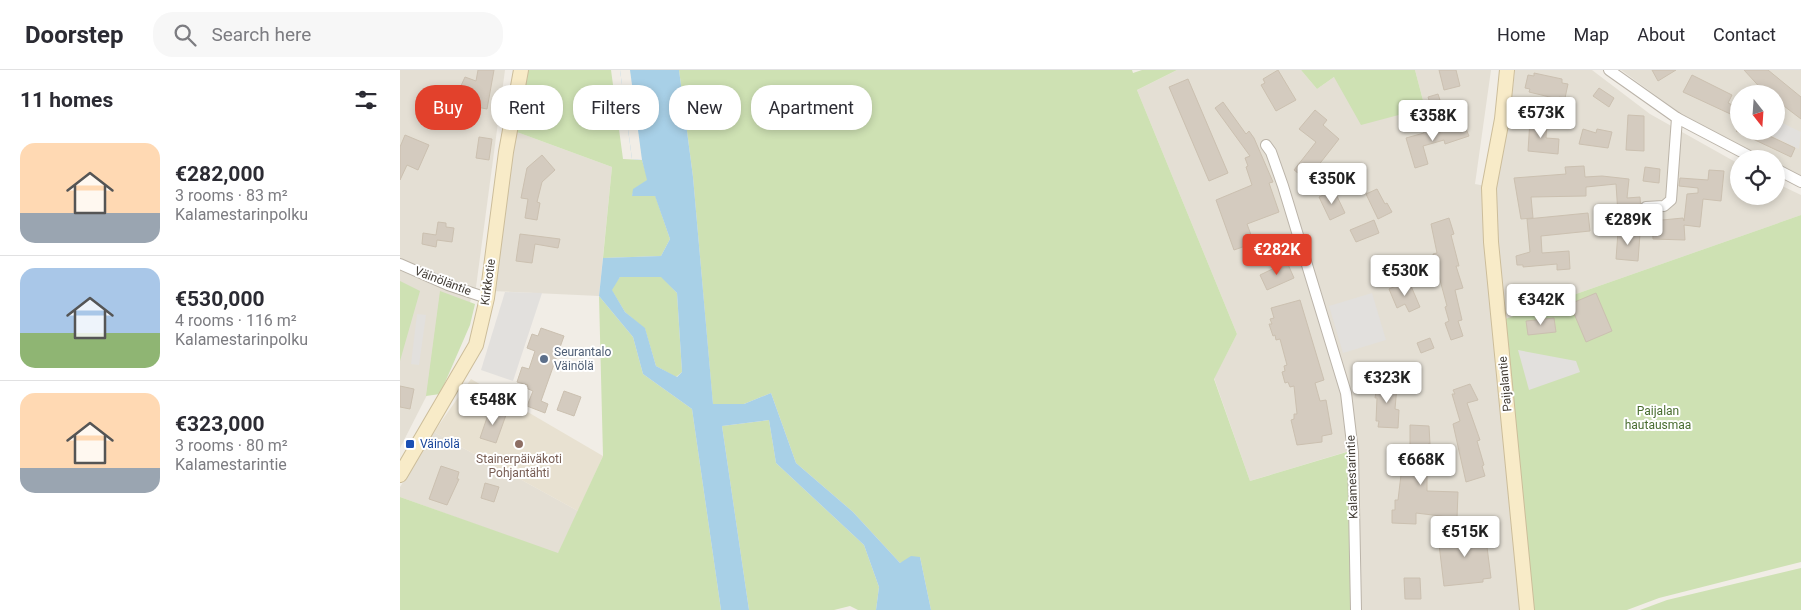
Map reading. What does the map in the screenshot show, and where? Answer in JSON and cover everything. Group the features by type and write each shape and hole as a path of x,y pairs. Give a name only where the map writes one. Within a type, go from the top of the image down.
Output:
{"street":[{"name":"Kirkkotie","path":"400,475 476,345 487,298 506,152 521,70"},
{"name":"Paijalantie","path":"1508,70 1502,119 1489,188 1490,233 1527,610"},
{"path":"1609,70 1678,118 1738,150"},
{"path":"1646,207 1664,206 1671,200 1678,118"},
{"name":"Kalamestarintie","path":"1266,145 1271,152 1284,186 1346,392 1352,440 1356,610"},
{"path":"1785,174 1801,182"},
{"name":"Väinöläntie","path":"400,264 448,285 487,298"}],"shaded area":[{"path":"400,70 505,70 503,85 491,85 491,130 497,130 476,287 453,344 400,448"},
{"path":"1177,70 1301,70 1317,89 1334,77 1425,108 1415,70 1491,70 1475,184 1496,188 1509,121 1515,70 1592,70 1650,114 1730,159 1730,205 1785,205 1785,187 1801,195 1801,215 1505,319 1534,610 1351,610 1349,451 1250,481 1214,378 1237,334 1137,90"},
{"path":"1621,70 1801,70 1801,176 1785,168 1785,150 1750,150 1731,140 1785,140 1785,85 1730,85 1730,140 1681,114"},
{"path":"1785,124 1801,132 1799,149 1781,140 1785,140"},
{"path":"514,131 612,167 599,296 492,291"},
{"path":"505,292 542,293 513,381 481,370"},
{"path":"1372,293 1386,340 1343,353 1329,306"},
{"path":"417,314 426,315 419,365 411,364"},
{"path":"1518,350 1576,361 1580,372 1529,390"},
{"name":"Stainerpäiväkoti Pohjantähti","path":"471,379 603,456 578,511 434,432"},
{"path":"434,432 578,511 558,554 400,497 400,487"}],"green space":[{"path":"527,70 611,70 613,85 573,85 573,130 619,130 623,159 642,160 648,180 634,189 632,196 655,195 670,239 661,256 603,258 612,167 514,131 563,130 563,85 524,85"},
{"path":"679,70 1132,70 1133,73 1142,70 1177,70 1137,90 1237,334 1214,379 1250,481 1350,451 1351,610 931,610 920,557 900,563 853,512 796,463 771,393 744,404 713,405 693,177 687,130 741,130 741,85 681,85"},
{"path":"1301,70 1415,70 1425,108 1361,125 1334,77 1317,89"},
{"name":"Paijalan hautausmaa","path":"1801,215 1801,562 1659,598 1627,610 1534,610 1505,319"},
{"path":"661,276 677,293 682,372 676,377 656,366 645,329 625,312 611,289 620,277"},
{"path":"400,281 420,291 400,361"},
{"path":"440,291 475,304 470,325 440,394 426,396"},
{"path":"599,296 633,337 643,374 692,409 721,610 400,610 400,497 558,553 603,456"},
{"path":"769,420 776,463 864,545 879,587 876,610 858,610 850,606 834,610 749,610 722,426"},
{"path":"1801,568 1801,610 1640,610 1667,600"}],"water":[{"path":"620,70 679,70 681,85 669,85 669,130 687,130 693,177 713,404 744,404 771,393 796,463 853,512 900,563 911,556 920,557 931,610 876,610 879,587 864,545 776,463 769,420 722,426 749,610 721,610 692,409 643,374 633,337 599,296 603,258 661,256 670,239 655,196 632,196 633,189 647,180 642,160 632,159 628,130 659,130 659,85 622,85","holes":["620,277 661,277 677,293 682,372 677,377 656,366 645,328 625,312 612,290"]}],"pier":[{"path":"620,70 630,70 632,85 622,85"},
{"path":"628,130 638,130 642,160 632,159"}],"building":[{"path":"478,70 494,70 487,109 481,108 481,85 461,85 465,77 476,81"},
{"path":"1278,70 1296,100 1276,111 1261,85 1265,83 1263,79"},
{"path":"1439,70 1456,70 1460,86 1444,90"},
{"path":"1652,70 1676,70 1658,81"},
{"path":"1744,70 1768,70 1801,97 1801,119 1785,107 1785,85 1758,85"},
{"path":"1534,73 1562,79 1562,83 1568,84 1565,98 1559,97 1558,99 1529,92 1530,89 1525,88 1528,75 1534,76"},
{"path":"1692,75 1730,94 1728,103 1730,104 1730,114 1683,92"},
{"path":"1188,79 1228,173 1209,181 1169,87"},
{"path":"1599,88 1614,98 1609,107 1593,96"},
{"path":"1438,94 1441,103 1431,106 1428,97"},
{"path":"1223,102 1246,134 1249,131 1254,138 1273,182 1269,183 1279,212 1247,224 1254,243 1234,250 1216,200 1252,185 1245,158 1250,156 1215,108"},
{"path":"1315,110 1327,120 1323,125 1339,139 1307,180 1294,170 1316,142 1299,129"},
{"path":"1628,115 1644,116 1644,151 1626,150"},
{"path":"1530,120 1547,121 1546,138 1559,139 1558,154 1528,151"},
{"path":"1464,124 1469,136 1445,144 1444,140 1423,146 1428,164 1415,168 1406,138 1424,133 1423,130 1432,128 1434,134"},
{"path":"1583,129 1596,133 1597,129 1612,132 1608,148 1579,144"},
{"path":"405,135 429,145 418,170 407,165 400,180 400,147"},
{"path":"479,137 492,139 489,160 476,158"},
{"path":"1755,140 1778,140 1795,148 1791,157 1785,154 1785,150 1776,150"},
{"path":"542,155 555,170 542,182 537,202 540,203 537,220 525,218 528,199 521,198 527,168"},
{"path":"1584,166 1585,177 1602,176 1629,179 1627,198 1640,197 1641,212 1618,214 1616,184 1586,187 1586,196 1531,197 1533,218 1521,219 1514,178 1566,174 1565,167"},
{"path":"1645,167 1660,169 1659,183 1643,181"},
{"path":"1709,170 1724,171 1721,201 1703,199 1700,227 1684,225 1685,240 1653,239 1652,221 1683,218 1684,221 1687,194 1698,193 1698,188 1679,186 1680,178 1708,180"},
{"path":"1377,189 1392,212 1378,219 1366,194"},
{"path":"1334,190 1345,213 1330,220 1319,197"},
{"path":"1588,213 1590,231 1541,236 1542,253 1569,251 1570,269 1557,270 1557,264 1523,267 1523,265 1517,265 1516,256 1530,252 1527,219"},
{"path":"1449,218 1454,234 1451,235 1459,266 1456,266 1463,288 1455,290 1462,320 1458,321 1463,336 1451,340 1445,323 1449,321 1445,307 1447,306 1433,254 1437,253 1431,224"},
{"path":"1374,220 1379,233 1356,242 1350,230"},
{"path":"438,222 446,223 446,227 454,228 452,242 437,240 436,247 422,244 423,233 436,235"},
{"path":"1618,232 1640,234 1638,261 1616,259"},
{"path":"520,234 560,239 558,248 535,244 532,263 516,261"},
{"path":"1287,262 1294,278 1267,290 1260,275"},
{"path":"1405,282 1407,288 1411,286 1420,307 1409,312 1405,304 1397,308 1389,289"},
{"path":"1596,293 1612,331 1586,342 1570,304"},
{"path":"1524,297 1525,306 1516,307 1515,298"},
{"path":"1300,300 1324,380 1315,383 1320,401 1326,400 1332,434 1322,436 1322,442 1297,445 1291,420 1294,419 1294,414 1297,414 1294,386 1290,387 1288,382 1285,383 1282,372 1285,371 1284,366 1287,365 1280,339 1276,340 1275,335 1273,336 1269,324 1272,324 1270,319 1274,318 1271,308"},
{"path":"1554,318 1556,332 1528,335 1526,321"},
{"name":"Seurantalo Väinölä","path":"541,328 564,336 541,401 548,404 545,413 527,406 533,391 526,388 528,385 517,382 522,367 529,369 535,351 527,348 532,334 538,336"},
{"path":"1430,338 1434,348 1421,353 1417,343"},
{"path":"1378,379 1394,380 1394,386 1397,386 1395,409 1399,410 1398,428 1378,427 1379,421 1376,421 1377,398 1375,398"},
{"path":"1470,384 1478,400 1467,403 1480,440 1477,441 1485,476 1466,482 1453,424 1460,421 1452,394 1455,394 1453,390"},
{"path":"400,386 414,389 410,409 400,407"},
{"path":"564,391 581,397 574,416 557,410"},
{"path":"490,409 506,415 496,443 480,438"},
{"path":"1410,425 1429,426 1430,444 1428,444 1426,451 1425,474 1427,474 1427,491 1458,492 1457,518 1416,513 1416,524 1392,523 1392,510 1395,510 1395,500 1398,500 1401,475 1405,475 1405,464 1410,464"},
{"path":"441,466 459,472 457,479 459,479 447,505 429,499"},
{"path":"485,483 499,487 494,502 481,498"},
{"path":"1490,530 1492,546 1487,547 1491,578 1483,579 1483,582 1444,586 1438,536"},
{"path":"1404,578 1420,578 1421,599 1405,599"}],"place":[{"name":"Seurantalo Väinölä","path":"544,359"},
{"name":"Väinölä","path":"410,444"},
{"name":"Stainerpäiväkoti Pohjantähti","path":"519,444"}]}
